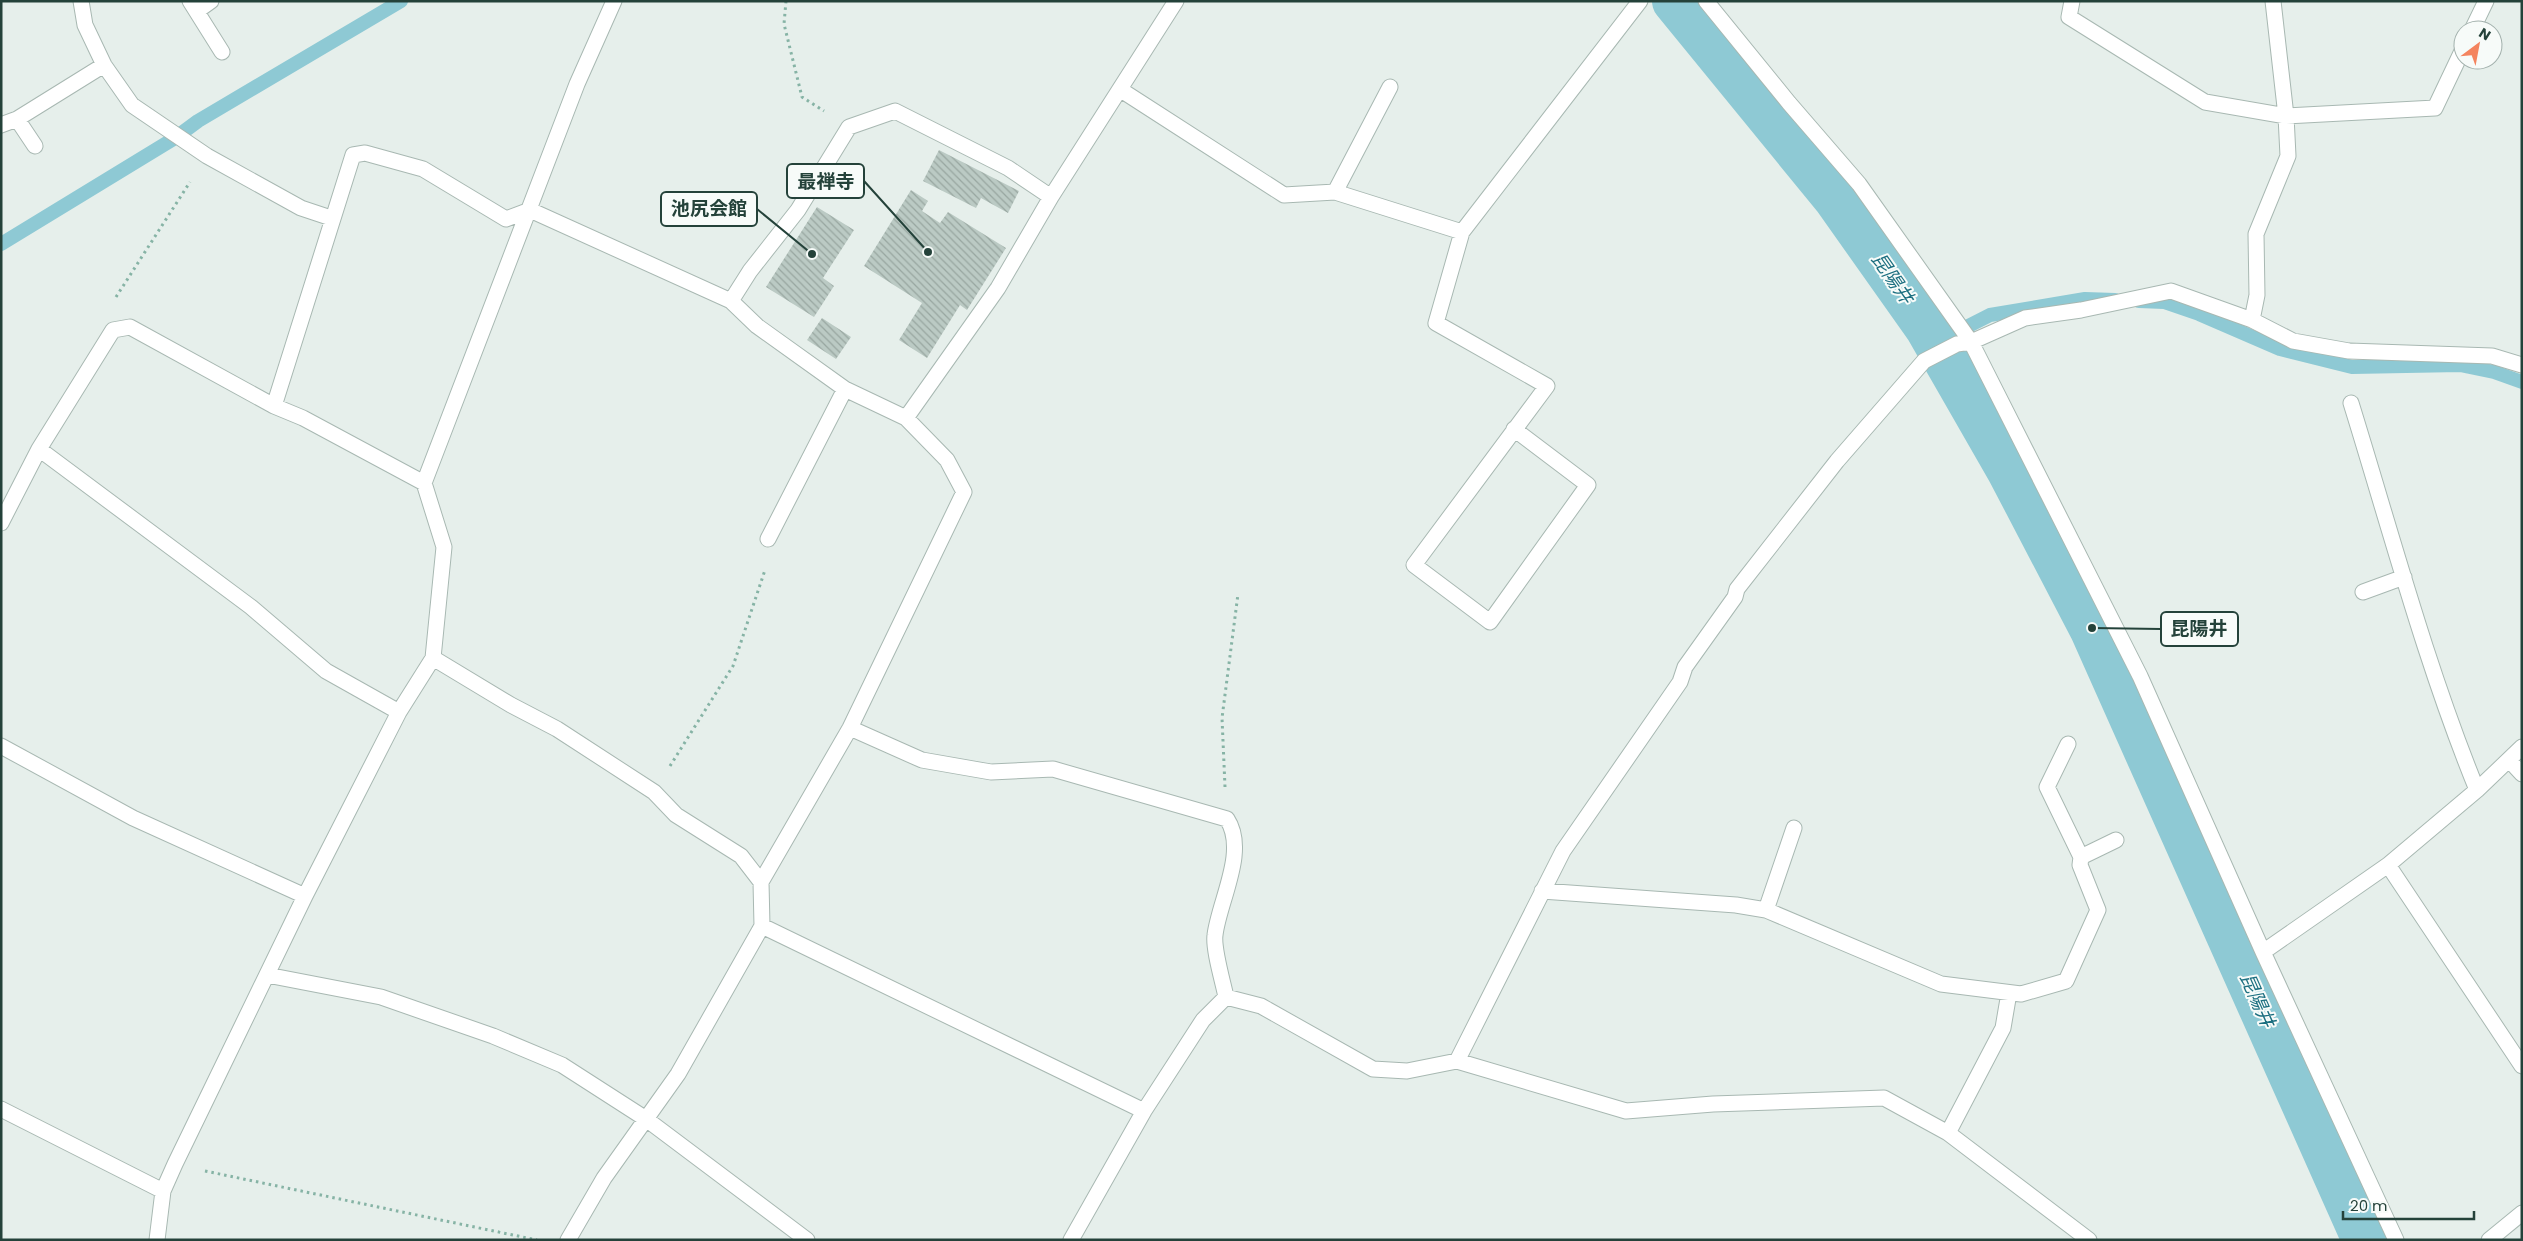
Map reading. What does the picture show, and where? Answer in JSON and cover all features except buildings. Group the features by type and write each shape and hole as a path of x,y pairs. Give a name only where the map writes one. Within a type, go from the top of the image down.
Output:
{"street":[{"path":"82,1 85,25 104,66 132,104 207,156 301,208 331,218"},
{"path":"211,1 193,6 222,52"},
{"path":"157,1240 163,1191 175,1164 305,896 399,712 433,658 444,547 424,483 577,84 614,1"},
{"path":"906,418 998,288 1051,197 1176,1"},
{"path":"1514,429 1588,484 1490,622 1414,565 1514,429 1547,386 1436,323 1462,232 1640,1"},
{"path":"1706,1 1789,103 1859,184 1971,342 2140,676 2262,952 2396,1240"},
{"path":"2072,1 2069,17 2205,102 2286,116 2435,108 2453,70"},
{"path":"2252,320 2257,295 2256,234 2288,156 2286,116 2272,1"},
{"path":"2477,20 2486,1"},
{"path":"1,125 17,120 104,66"},
{"path":"1335,192 1390,86"},
{"path":"1121,90 1284,195 1335,192 1462,232"},
{"path":"730,301 750,271 798,210 849,127 895,111 1008,168 1051,197"},
{"path":"17,120 35,146"},
{"path":"274,406 331,218 353,155 364,153 423,169 506,219 530,210 730,301 757,326 845,389 906,418 947,460 964,492 850,728 761,882 762,926 678,1074 604,1178 568,1240"},
{"path":"1457,1061 1563,852 1680,682 1685,667 1734,597 1737,589 1837,462 1924,361 1957,344 1971,342 2025,318 2081,310 2170,291 2252,320 2293,341 2340,349 2492,356 2522,365"},
{"path":"1,523 39,449 113,330 130,327 274,406 303,418 424,483"},
{"path":"768,539 845,389"},
{"path":"2352,403 2404,577 2461,752 2476,790"},
{"path":"39,449 251,607 326,671 399,712"},
{"path":"2363,592 2404,577"},
{"path":"433,658 511,706 557,729 654,792 676,815 741,856 761,882"},
{"path":"850,728 922,760 991,772 1053,769 1227,819 1235,830 1231,878 1214,936 1226,997"},
{"path":"1542,891 1736,905 1766,910 1941,984 2021,994 2066,980 2098,910 2080,865 2081,857 2047,787 2068,744"},
{"path":"1,746 133,818 305,896"},
{"path":"2262,952 2388,865 2476,790 2522,747"},
{"path":"2509,760 2522,774"},
{"path":"1766,910 1794,828"},
{"path":"2081,857 2116,840"},
{"path":"2388,865 2522,1066"},
{"path":"762,926 1144,1111"},
{"path":"267,975 381,997 493,1036 562,1065 646,1118 807,1240"},
{"path":"1948,1133 2003,1028 2009,993"},
{"path":"1226,997 1261,1006 1373,1069 1407,1071 1457,1061 1626,1111 1713,1104 1884,1098 1948,1133 2089,1240"},
{"path":"1071,1240 1144,1111 1203,1020 1226,997"},
{"path":"1,1109 163,1191"},
{"path":"2489,1240 2522,1213"}],"path":[{"path":"786,1 784,24 802,98 849,127"},
{"path":"113,330 115,299 207,156"},
{"path":"654,792 733,666 769,559 768,539"},
{"path":"1227,819 1222,718 1238,594"},
{"path":"175,1164 537,1240"}],"waterway":[{"path":"1,244 175,138 198,121 401,1"},
{"name":"昆陽井","path":"1675,1 1836,198 1928,328 2010,471 2092,628 2365,1240"},
{"path":"1937,342 1990,315 2085,299 2115,300"},
{"path":"2139,301 2164,302 2199,314 2280,349 2352,367 2460,365 2494,372 2522,382"}],"place":[{"name":"最禅寺","path":"928,252"},
{"name":"池尻会館","path":"812,254"},
{"name":"昆陽井","path":"2092,628"}]}
